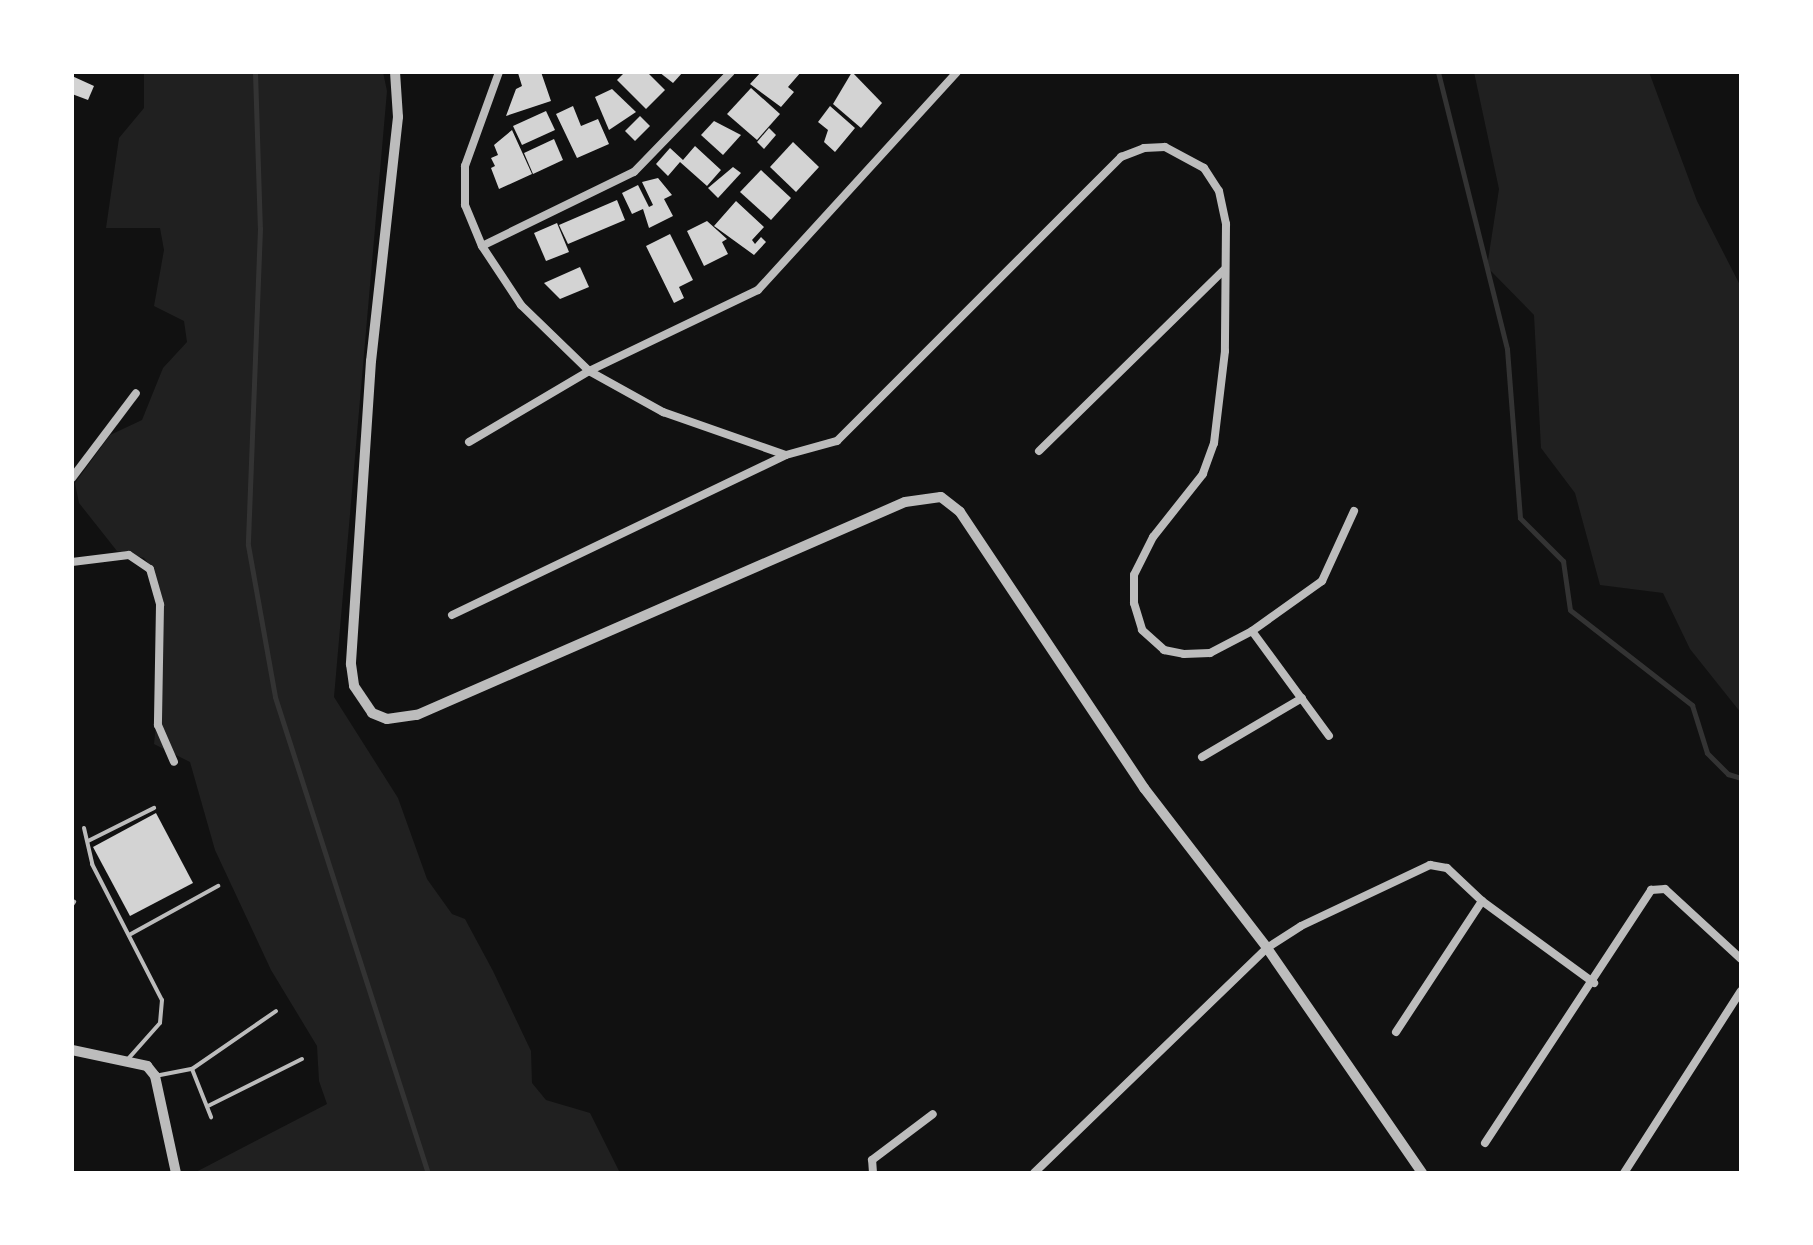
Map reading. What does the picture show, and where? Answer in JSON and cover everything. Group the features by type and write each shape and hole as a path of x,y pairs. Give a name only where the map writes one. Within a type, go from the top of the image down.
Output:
{"street":[{"path":"395,72 398,117 371,361 351,664 354,686 372,713 387,719 417,715 905,502 941,497 960,512 1144,788 1267,948 1422,1173"},
{"path":"499,72 465,166 465,205 482,246 521,305 589,371 663,412 786,455"},
{"path":"482,246 634,172 731,72"},
{"path":"469,442 589,371 758,290 957,72"},
{"path":"452,615 786,455 837,441 1121,157 1144,148 1165,147 1204,168 1219,191 1226,224 1225,351 1214,443 1203,474 1153,537 1134,575 1134,603 1142,630 1164,650 1184,654 1210,653 1252,631 1322,581 1354,511"},
{"path":"1039,451 1224,270"},
{"path":"72,478 136,393"},
{"path":"72,562 129,555 150,569 160,605 158,725 174,762"},
{"path":"1252,631 1329,736"},
{"path":"1202,757 1302,698"},
{"path":"1034,1173 1267,948 1297,928 1422,868 1436,864 1447,868 1482,901 1594,983"},
{"path":"1485,1143 1594,983 1651,890 1665,889 1741,959"},
{"path":"1396,1032 1482,901"},
{"path":"1624,1173 1741,991"},
{"path":"72,1050 128,1059 147,1066 155,1076 176,1173"},
{"path":"873,1173 872,1160 933,1114"}],"lane":[{"path":"87,841 154,808"},
{"path":"84,828 92,864 163,1010 160,1023 128,1059"},
{"path":"129,936 218,886"},
{"path":"155,1076 192,1069 276,1011"},
{"path":"208,1106 302,1059"},
{"path":"192,1069 211,1117"}],"shaded area":[{"path":"144,72 383,72 387,91 334,697 398,798 427,879 452,914 465,919 493,971 531,1051 532,1083 546,1100 590,1113 620,1173 194,1173 327,1104 319,1081 317,1046 271,970 215,850 190,762 154,744 163,659 152,568 144,558 117,551 79,503 75,483 110,435 142,420 163,368 187,342 184,321 154,306 164,250 160,228 106,228 119,138 144,108"},
{"path":"1474,72 1649,72 1697,201 1741,287 1741,713 1690,649 1663,593 1600,585 1575,493 1541,448 1534,315 1487,267 1499,189"}],"building":[{"path":"541,72 551,101 506,116 516,89 522,86 518,73"},
{"path":"625,72 647,72 665,90 646,109 617,80"},
{"path":"659,72 683,72 673,83"},
{"path":"761,72 801,72 788,87 794,92 781,107 750,84"},
{"path":"852,72 882,103 861,128 833,104"},
{"path":"72,76 94,86 88,100 72,94"},
{"path":"751,88 780,114 757,140 727,114"},
{"path":"612,89 636,112 609,130 595,97"},
{"path":"573,106 581,126 598,119 609,144 577,158 556,114"},
{"path":"830,106 855,128 835,152 824,142 828,130 818,122"},
{"path":"546,111 555,130 522,145 513,126"},
{"path":"640,116 650,126 635,141 625,131"},
{"path":"714,121 741,135 723,155 701,135"},
{"path":"769,128 776,135 764,149 757,142"},
{"path":"512,130 532,174 499,189 491,168 495,166 491,158 498,155 494,145"},
{"path":"554,139 563,160 533,174 524,153"},
{"path":"793,142 819,167 796,192 770,167"},
{"path":"695,146 721,170 707,186 680,162 668,176 656,164 670,148 683,160"},
{"path":"733,167 741,173 718,198 708,188"},
{"path":"761,170 791,198 771,220 740,192"},
{"path":"658,178 672,195 664,199 673,216 649,228 643,209 632,214 622,193 638,185 649,207 653,205 642,182"},
{"path":"617,200 625,220 568,244 559,225"},
{"path":"736,201 764,227 752,240 755,244 761,237 766,242 754,255 714,226"},
{"path":"707,221 727,239 722,242 728,254 704,266 687,231"},
{"path":"557,223 569,252 546,261 534,233"},
{"path":"670,234 693,280 679,287 684,298 674,303 646,246"},
{"path":"580,267 589,287 560,299 544,283"},
{"path":"156,813 193,883 130,916 93,847"}],"waterway":[{"path":"255,72 260,228 248,545 275,697 428,1173"},
{"path":"1438,72 1507,349 1520,518 1563,561 1570,610 1692,705 1707,753 1728,774 1741,778"}]}
